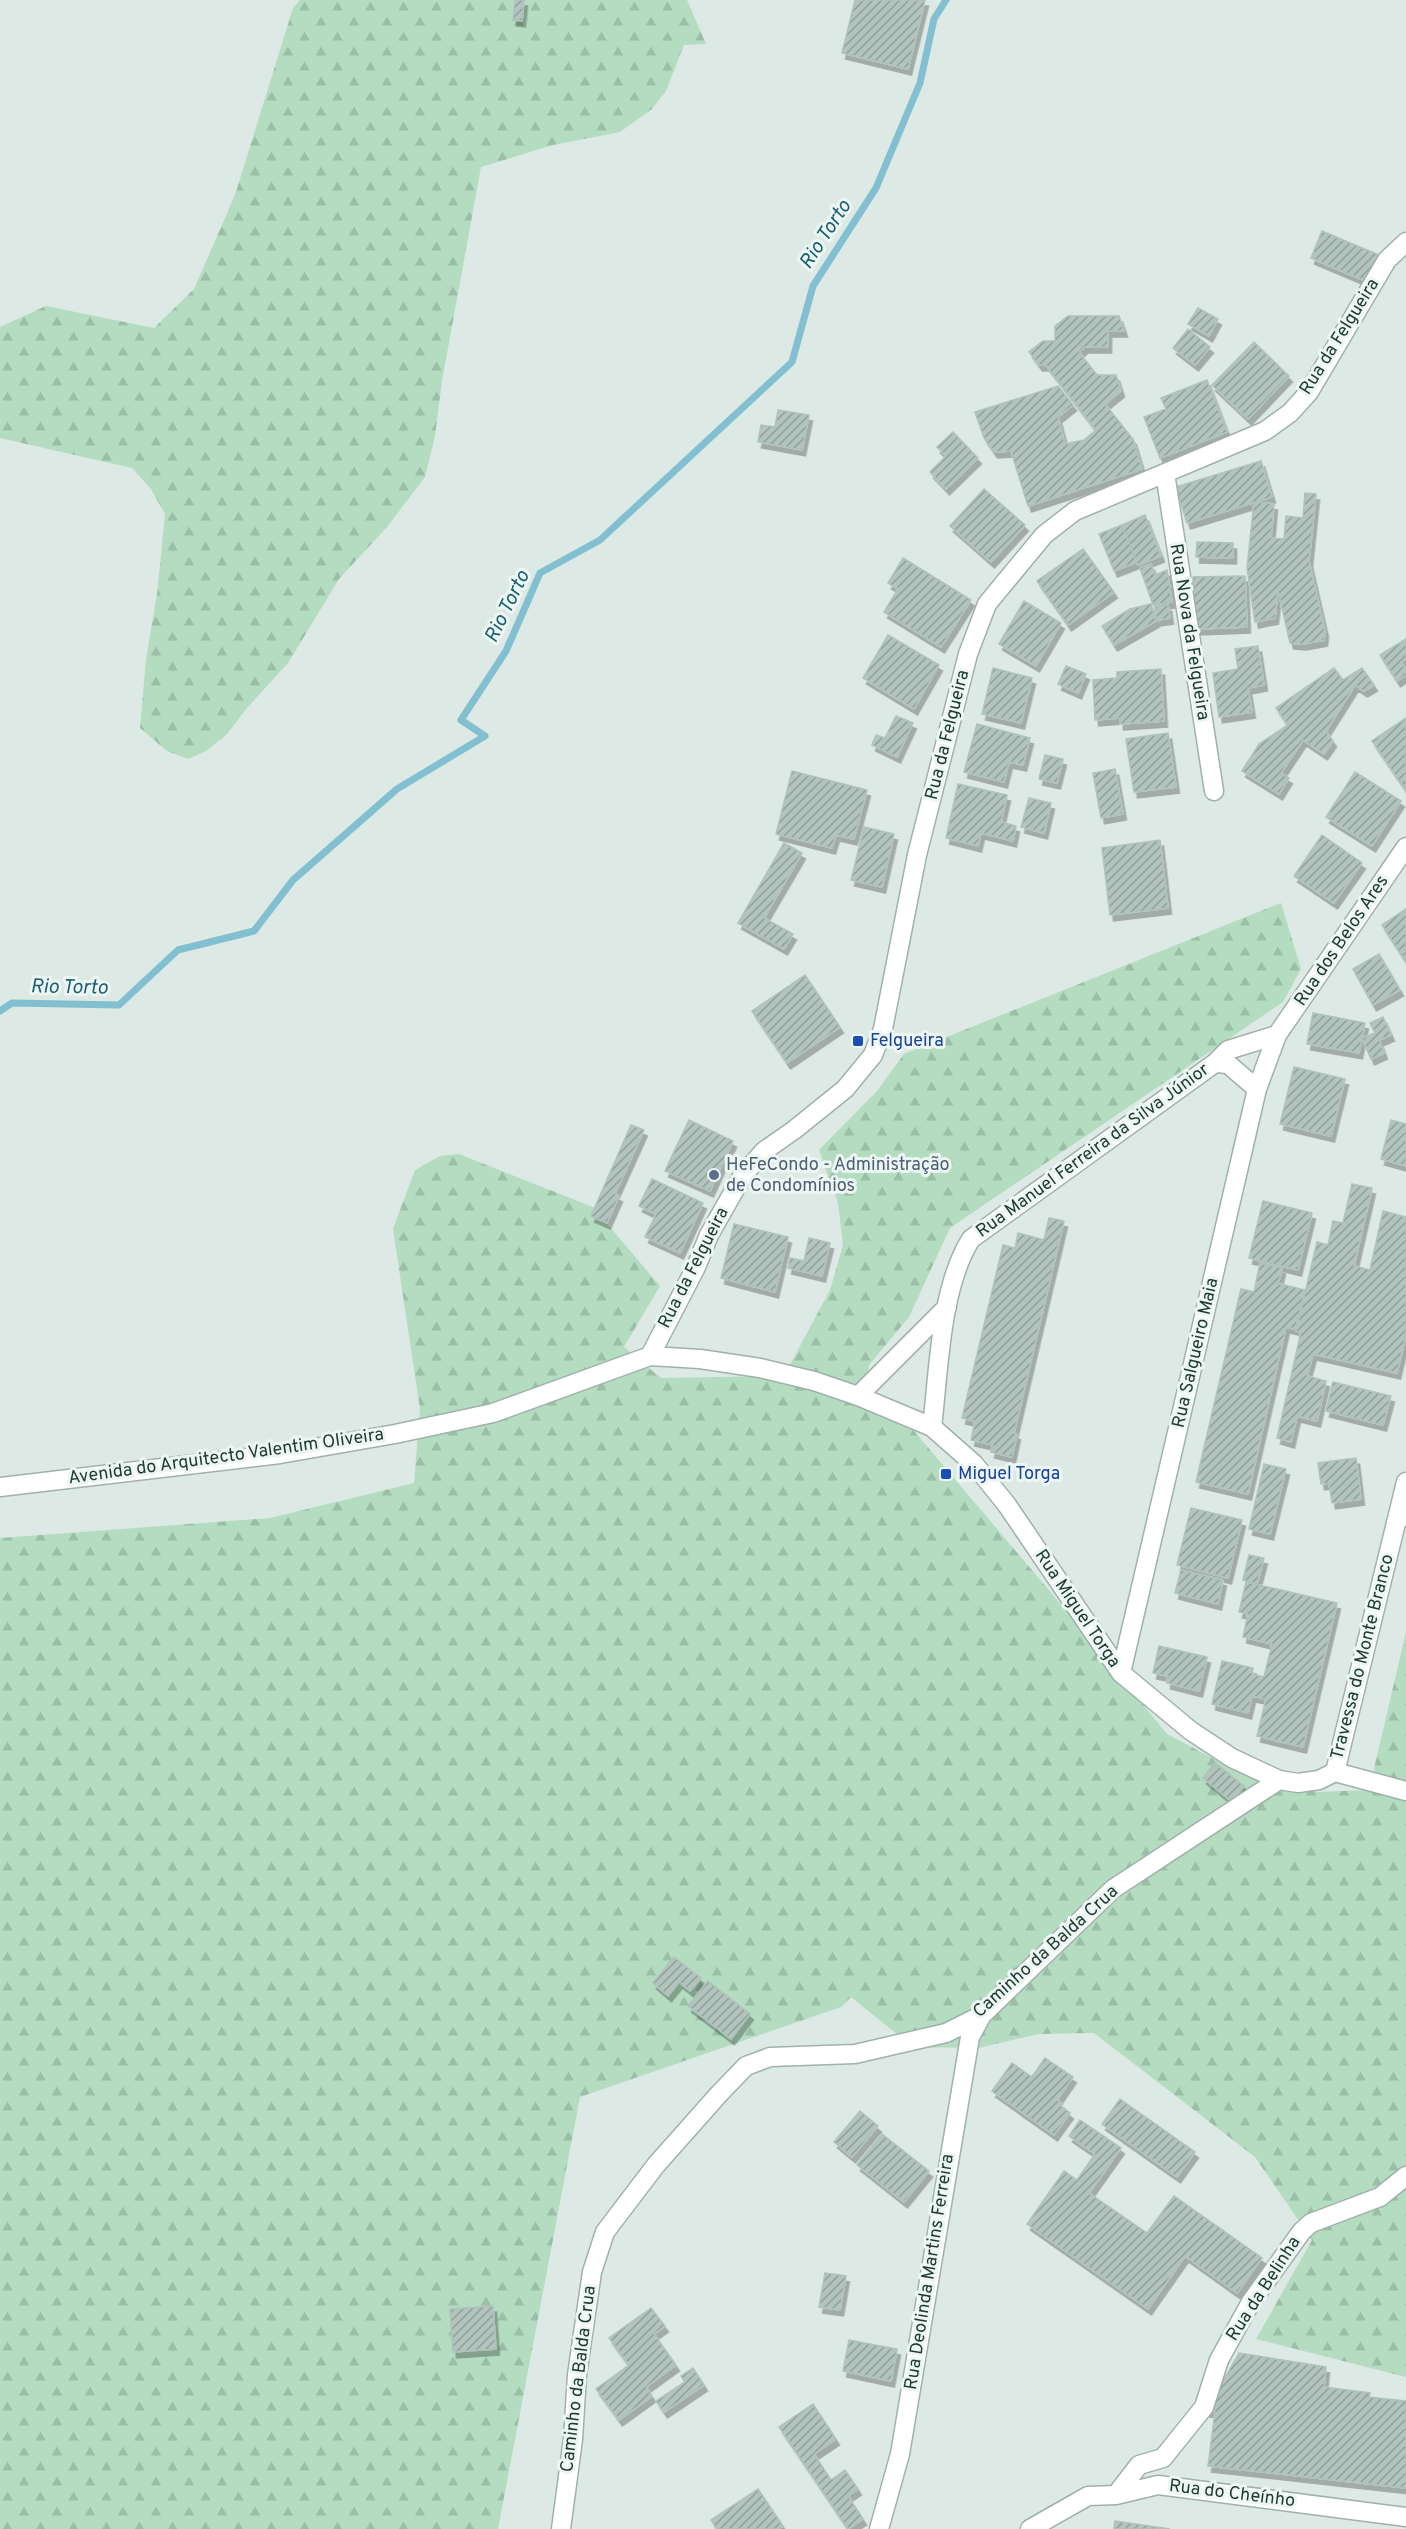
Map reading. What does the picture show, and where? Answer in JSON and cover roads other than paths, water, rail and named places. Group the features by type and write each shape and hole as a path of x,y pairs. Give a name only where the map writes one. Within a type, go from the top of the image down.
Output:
{"street":[{"name":"Rua da Felgueira","path":"650,1356 696,1267 709,1235 743,1175 764,1151 845,1089 873,1055 883,1029 918,855 965,666 987,604 1044,535 1075,511 1265,431 1290,413 1310,392 1387,260 1406,242"},
{"name":"Rua Nova da Felgueira","path":"1165,473 1214,791"},
{"name":"Rua dos Belos Ares","path":"1277,1035 1406,847"},
{"name":"Rua Manuel Ferreira da Silva Júnior","path":"932,1428 947,1307 961,1255 971,1239 1215,1063 1228,1050 1277,1035"},
{"name":"Rua Salgueiro Maia","path":"1121,1673 1257,1089 1277,1035"},
{"name":"Rua Manuel Ferreira da Silva Júnior","path":"1215,1063 1228,1064 1257,1089"},
{"name":"Rua Manuel Ferreira da Silva Júnior","path":"858,1396 947,1307"},
{"name":"Avenida do Arquitecto Valentim Oliveira","path":"0,1487 280,1454 395,1434 493,1413 650,1356 700,1359 760,1368 814,1381 858,1396 932,1428"},
{"name":"Rua Miguel Torga","path":"932,1428 974,1464 1007,1505 1121,1673 1191,1731 1232,1758 1280,1780"},
{"name":"Travessa do Monte Branco","path":"1335,1772 1401,1517 1406,1482"},
{"path":"1280,1780 1298,1783 1318,1780 1335,1772 1406,1791"},
{"name":"Caminho da Balda Crua","path":"561,2529 573,2439 577,2375 592,2272 605,2232 656,2165 746,2066 770,2057 855,2054 903,2044 946,2033 982,2015 1113,1889 1280,1780"},
{"name":"Rua Deolinda Martins Ferreira","path":"879,2529 900,2454 970,2037 982,2015"},
{"name":"Rua da Belinha","path":"1116,2495 1138,2465 1163,2458 1204,2407 1219,2360 1251,2302 1302,2231 1311,2223 1380,2197 1406,2176"},
{"name":"Rua do Cheínho","path":"1030,2529 1088,2496 1116,2495 1158,2485 1406,2517"}],"waterway":[{"name":"Rio Torto","path":"0,1011 12,1003 119,1005 178,950 254,931 293,880 397,789 485,736 461,720 506,651 540,573 600,540 792,362 813,286 876,188 920,83 934,19 946,0"}],"place":[{"name":"Felgueira","path":"858,1041"},
{"name":"HeFeCondo - Administração de Condomínios","path":"714,1175"},
{"name":"Miguel Torga","path":"946,1474"}]}
